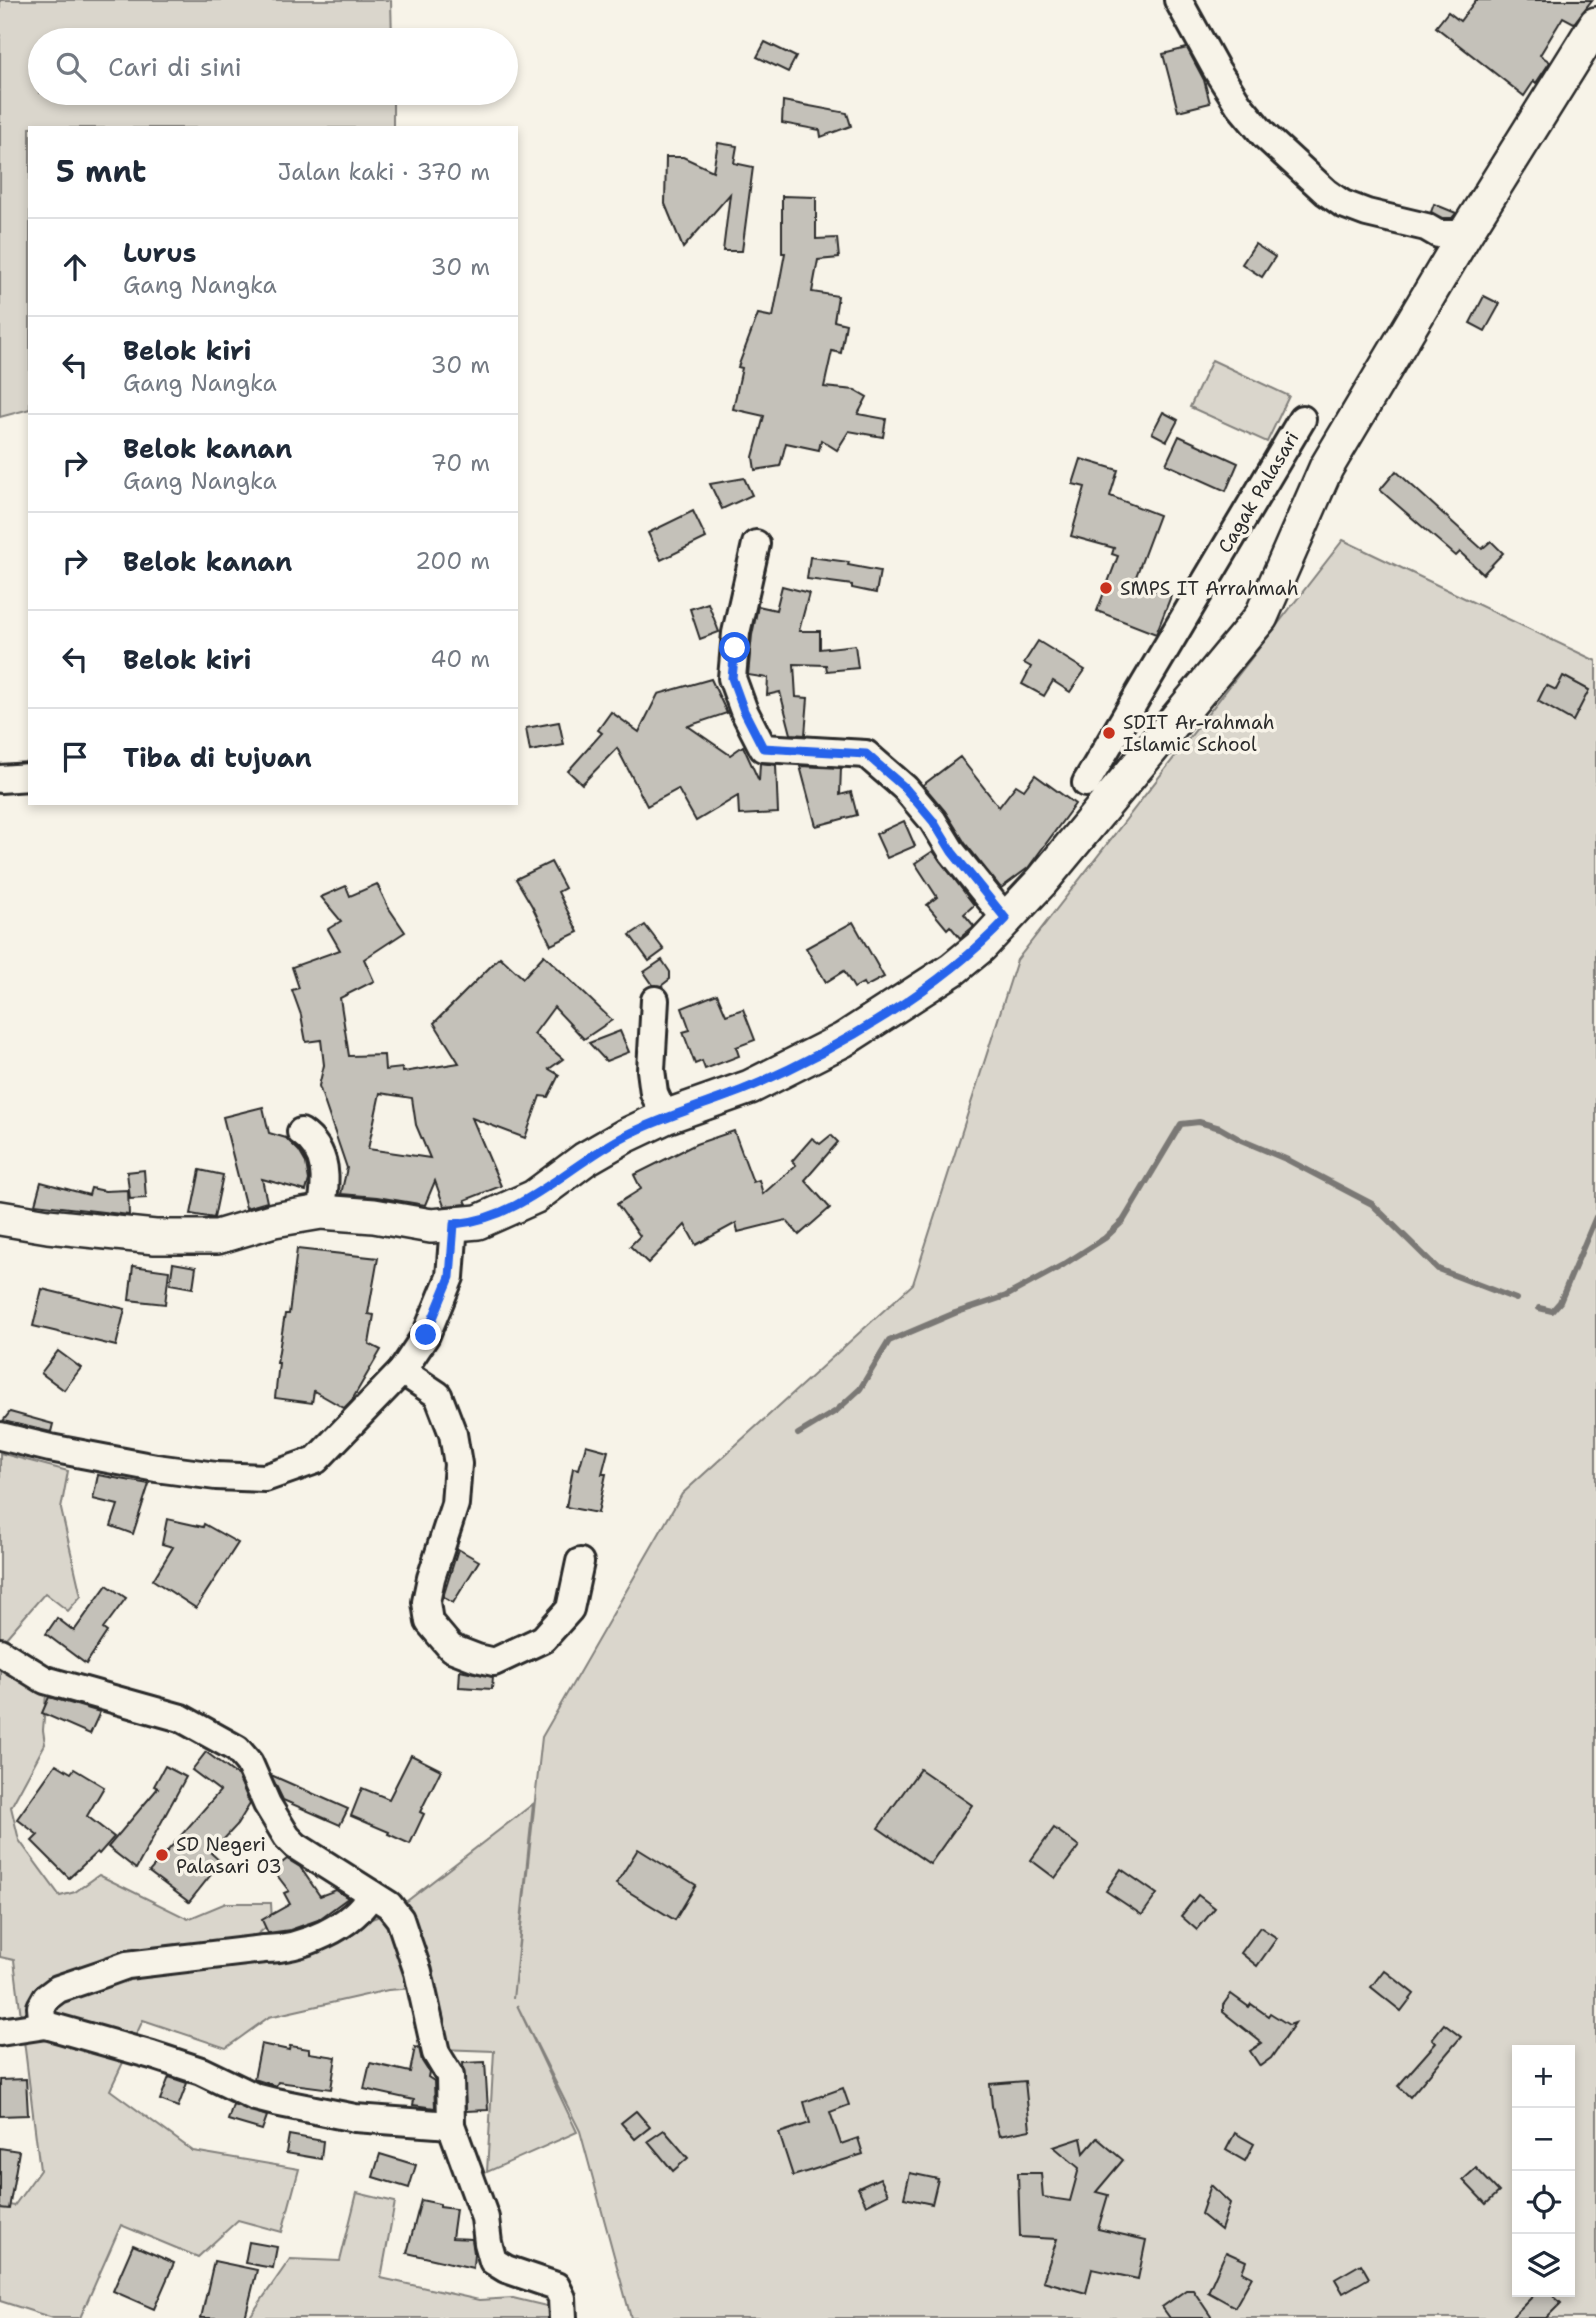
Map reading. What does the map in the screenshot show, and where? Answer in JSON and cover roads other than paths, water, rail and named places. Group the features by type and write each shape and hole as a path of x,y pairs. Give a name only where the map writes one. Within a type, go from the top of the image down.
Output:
{"main road":[{"path":"0,1218 48,1226 155,1237 217,1237 274,1220 321,1212 374,1216 431,1226 478,1222 534,1197 585,1159 625,1136 665,1117 750,1087 843,1040 954,969 981,946 1042,881 1261,617 1326,468 1465,234 1596,23"}],"street":[{"path":"1178,0 1216,69 1240,105 1264,135 1326,192 1343,204 1367,214 1426,227 1438,234 1465,234"},
{"name":"Cagak Palasari","path":"1086,783 1301,418"},
{"path":"756,544 736,633 732,678 744,711 763,748 866,754 905,788 933,821 952,852 1006,919"},
{"path":"0,779 28,777"},
{"path":"656,1000 651,1070 654,1093 665,1117"},
{"path":"301,1132 314,1140 321,1156 325,1177 321,1212"},
{"path":"0,1436 156,1468 216,1476 265,1478 316,1460 402,1371 426,1335 450,1277 454,1224"},
{"path":"402,1371 438,1395 453,1434 458,1464 455,1503 426,1602 429,1622 451,1648 494,1662 543,1639 570,1609 580,1562"},
{"path":"0,1652 45,1680 181,1718 237,1749 249,1763 267,1804 287,1837 296,1846 389,1905 400,1919 418,1972 436,2053 450,2076 451,2125 485,2218 493,2260 500,2267 556,2286 562,2298 563,2318"},
{"path":"46,2025 41,2007 46,1998 58,1989 127,1965 281,1949 328,1933 361,1909 371,1894"},
{"path":"0,2032 46,2025 201,2071 254,2097 355,2118 451,2125"}],"waterway":[{"path":"798,1434 836,1411 860,1389 889,1341 955,1313 1006,1296 1105,1238 1123,1221 1181,1124 1199,1122 1220,1128 1288,1160 1372,1204 1438,1269 1516,1299"},
{"path":"1539,1308 1552,1311 1560,1302 1596,1217"}],"place":[{"name":"SMPS IT Arrahmah","path":"1106,588"},
{"name":"SDIT Ar-rahmah Islamic School","path":"1109,733"},
{"name":"SD Negeri Palasari 03","path":"162,1855"}]}
